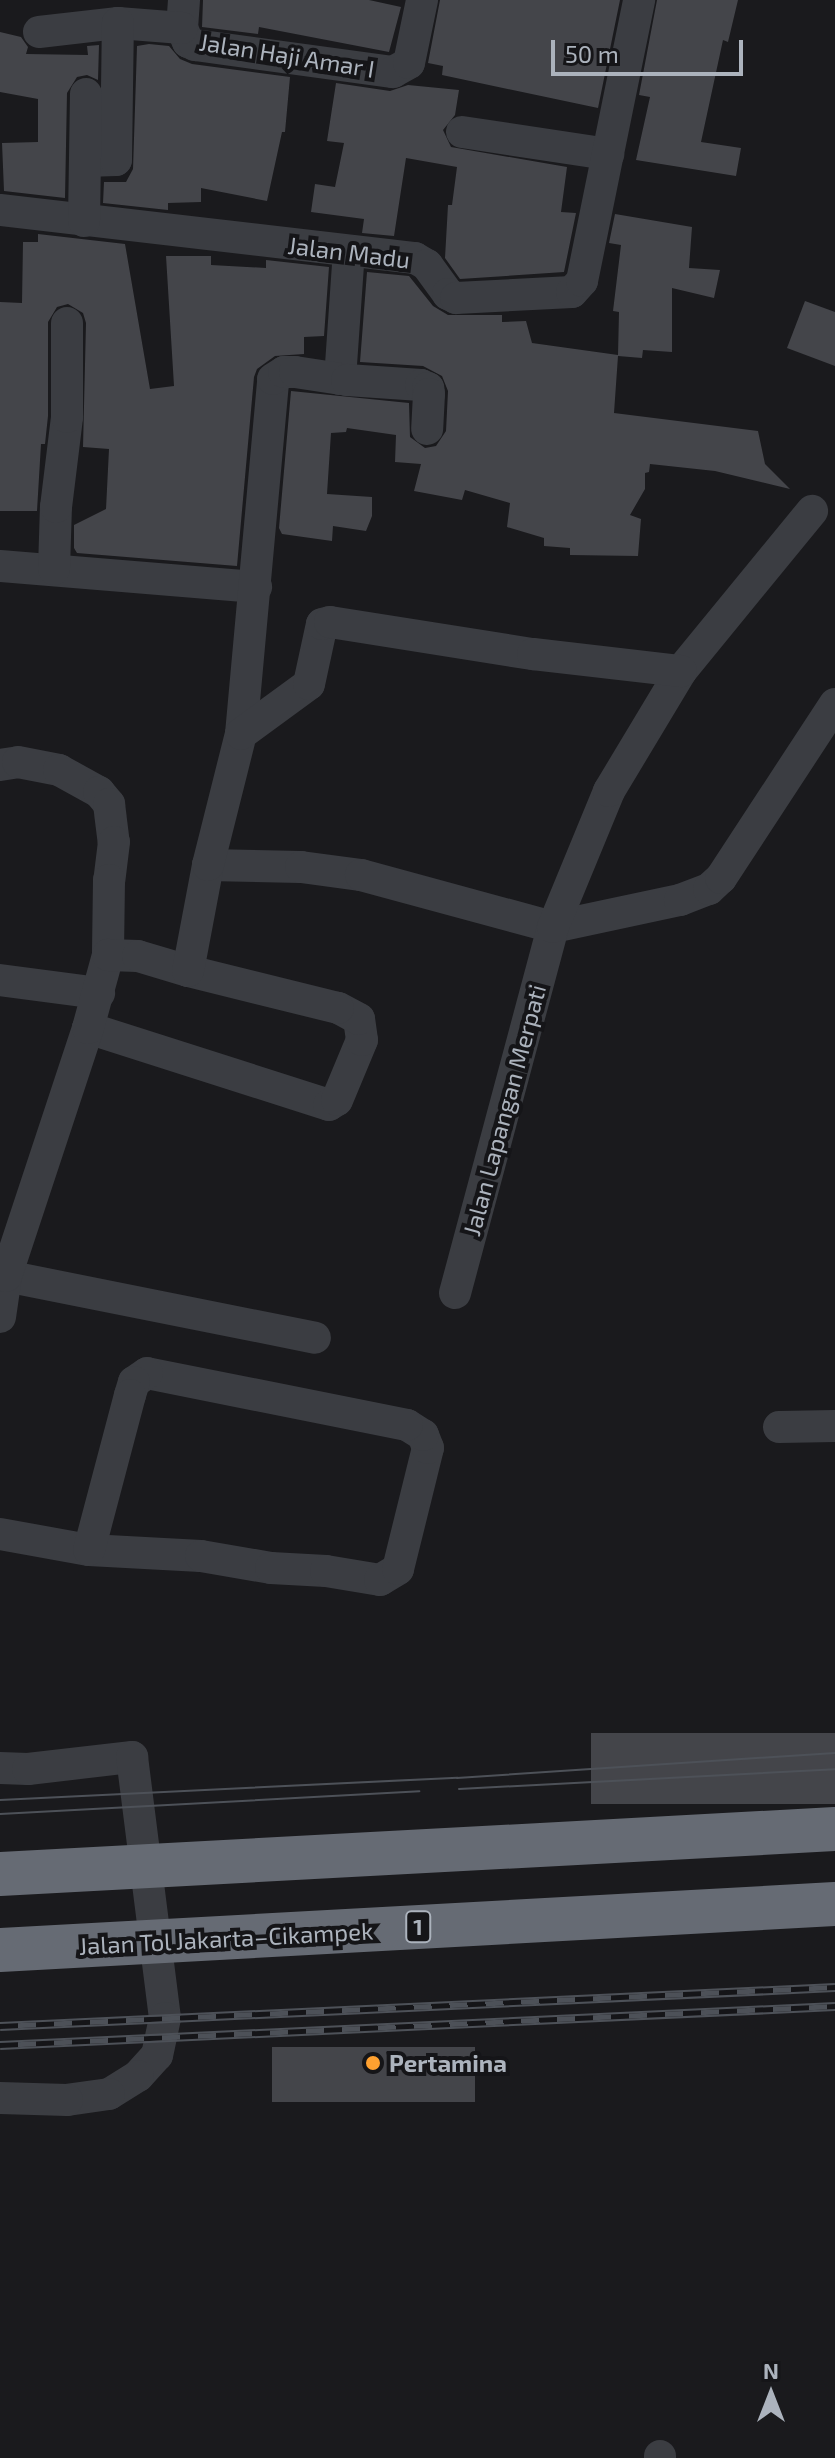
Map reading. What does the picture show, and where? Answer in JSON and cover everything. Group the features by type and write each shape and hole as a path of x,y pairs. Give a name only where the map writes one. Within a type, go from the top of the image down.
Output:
{"highway":[{"path":"0,1874 835,1829"},
{"name":"Jalan Tol Jakarta–Cikampek","path":"0,1950 835,1904"}],"street":[{"name":"Jalan Haji Amar I","path":"183,14 188,42 195,45 393,72 409,63 422,0"},
{"name":"Jalan Madu","path":"0,210 415,258 437,274 448,294 456,298 572,292 582,281 639,0"},
{"path":"39,32 183,14"},
{"path":"85,161 116,160 118,23"},
{"path":"84,221 86,94"},
{"path":"462,132 608,154"},
{"path":"340,379 349,251"},
{"path":"54,569 56,507 67,417 67,323"},
{"path":"188,971 208,865 241,734 273,379 284,372 295,372 428,388 427,429"},
{"name":"Jalan Lapangan Merpati","path":"455,1293 553,927 609,791 681,671 812,511"},
{"path":"0,566 256,587"},
{"path":"241,734 309,684 317,637 322,624 330,622 533,654 681,671"},
{"path":"208,865 301,867 361,875 553,927 680,900 709,889 721,878 835,704"},
{"path":"0,765 18,762 59,770 99,792 109,804 114,842 109,880 108,955 99,993 6,1276 0,1317"},
{"path":"88,1028 329,1105 337,1100 362,1040 359,1019 338,1008 138,956 108,955"},
{"path":"0,980 99,993"},
{"path":"6,1276 315,1338"},
{"path":"0,1534 89,1550 201,1556 271,1568 326,1571 380,1580 398,1569 428,1448 423,1435 407,1425 147,1373 134,1382 89,1550"},
{"path":"779,1427 835,1426"},
{"path":"0,1768 28,1769 132,1757 165,2018 157,2055 138,2076 109,2094 67,2100 0,2098"}],"building":[{"path":"203,0 369,0 401,7 389,52 259,27 258,34 202,27"},
{"path":"440,0 620,0 598,108 442,75 443,66 428,63"},
{"path":"657,0 738,0 728,42 723,40 701,142 741,148 736,176 636,160 650,97 639,95"},
{"path":"0,32 21,37 28,47 26,54 88,55 87,46 99,45 98,80 87,75 77,77 67,93 65,198 4,191 2,143 38,142 38,99 0,92"},
{"path":"137,46 169,46 180,59 192,64 290,77 285,132 282,132 267,201 201,188 201,202 168,203 168,210 103,203 104,182 126,182 133,169"},
{"path":"336,83 390,91 408,85 459,90 455,115 443,130 451,147 567,167 561,212 576,213 564,272 460,279 445,258 448,205 452,205 457,167 406,158 394,236 362,233 364,219 311,212 315,184 335,187 344,143 327,141"},
{"path":"615,214 692,227 689,268 720,270 714,298 672,288 672,352 643,350 642,358 618,356 614,413 758,431 765,464 790,489 715,471 650,464 649,472 645,473 645,489 630,515 641,519 638,556 570,555 570,548 544,546 544,538 507,527 510,503 465,490 462,500 414,491 421,464 395,462 396,435 347,428 346,432 331,433 327,494 372,497 372,516 366,531 333,526 332,541 282,534 279,528 291,391 409,403 410,437 425,448 436,446 446,431 448,391 442,376 423,366 360,362 367,272 409,276 433,306 448,315 502,315 502,322 526,321 532,343 618,355 619,312 613,311 621,245 609,243"},
{"path":"38,234 125,244 150,389 174,386 166,256 211,256 211,265 266,268 266,260 329,267 324,336 304,337 304,354 275,356 257,369 254,377 237,566 77,553 74,548 74,525 106,509 109,449 83,447 86,323 83,313 68,304 57,307 48,322 48,416 45,444 41,444 37,511 0,511 0,302 22,303 23,242 38,242"},
{"path":"805,301 835,312 835,366 787,348"},
{"path":"591,1733 835,1733 835,1804 591,1804"},
{"name":"Pertamina","path":"272,2047 475,2047 475,2102 272,2102"}],"tram line":[{"path":"0,1800 457,1778 835,1753"},
{"path":"459,1789 835,1769"},
{"path":"0,1814 419,1791"}],"railway":[{"path":"0,2026 835,1987"},
{"path":"0,2045 835,2006"}],"place":[{"name":"Pertamina","path":"373,2063"}]}
